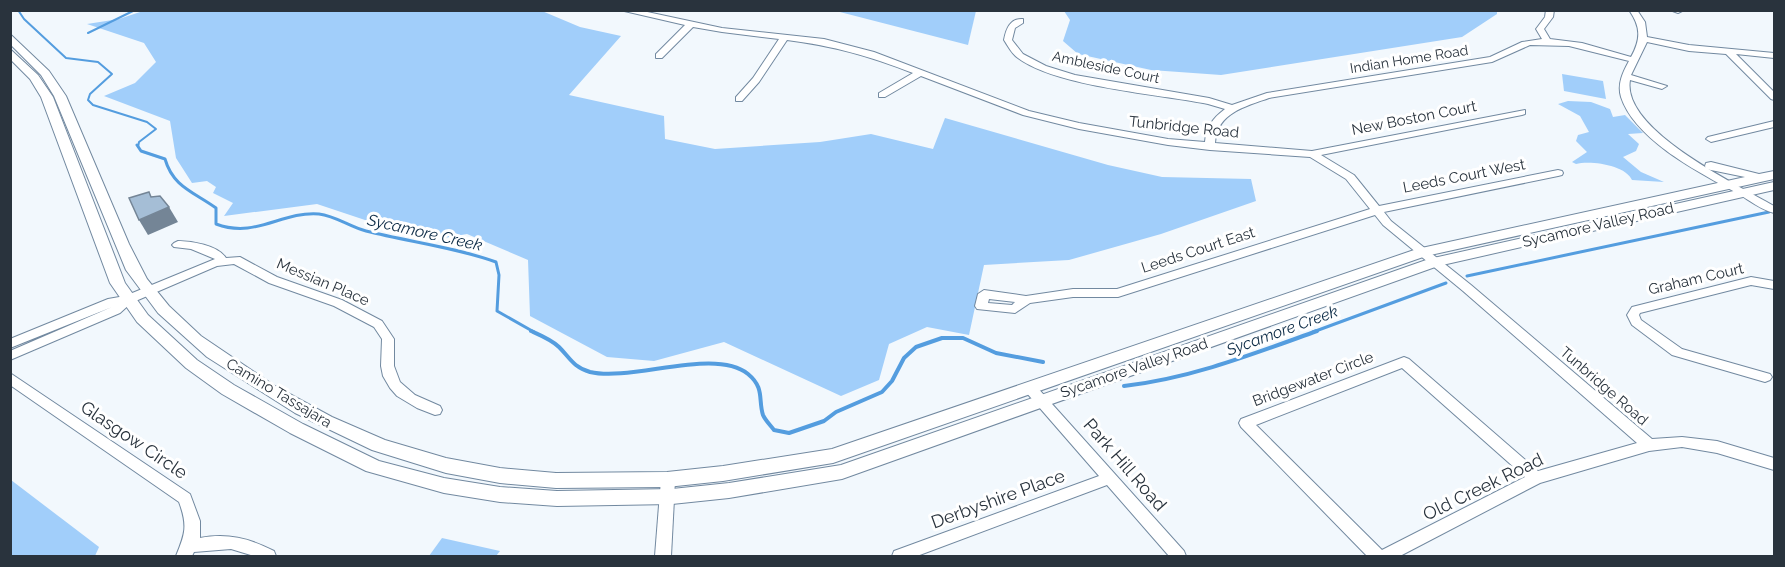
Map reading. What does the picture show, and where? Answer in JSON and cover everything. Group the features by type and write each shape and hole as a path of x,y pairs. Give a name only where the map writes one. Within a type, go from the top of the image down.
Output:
{"main road":[{"name":"Camino Tassajara","path":"10,36 45,73 60,96 125,252 148,291 190,337 254,382 344,432 392,451 446,466 558,481 667,489"},
{"name":"Camino Tassajara","path":"10,52 34,77 47,98 109,264 127,300 161,338 215,383 333,450 387,471 467,490 547,498 667,489"},
{"path":"1711,166 1772,179"},
{"name":"Sycamore Valley Road","path":"667,489 770,486 842,472 1036,394 1428,257 1772,179"}],"street":[{"name":"Tunbridge Road","path":"624,10 690,25 824,42 921,72 1026,113 1125,135 1210,147 1312,154 1350,177 1377,212 1649,445"},
{"path":"1548,42 1540,29 1550,17 1550,10"},
{"path":"1633,10 1642,22 1644,39 1624,87 1628,103 1661,142 1774,203"},
{"name":"Ambleside Court","path":"1020,21 1011,27 1008,40 1015,54 1028,62 1076,77 1121,87 1201,98 1231,108"},
{"path":"659,56 690,25"},
{"path":"739,99 756,80 785,37"},
{"path":"1644,39 1670,45 1774,55"},
{"name":"Indian Home Road","path":"1210,147 1209,132 1231,108 1267,96 1492,59 1503,56 1517,46 1548,42 1582,46 1634,60"},
{"path":"1728,51 1774,97"},
{"path":"882,95 921,72"},
{"path":"1628,76 1662,86"},
{"name":"New Boston Court","path":"1312,154 1522,112"},
{"path":"1711,139 1774,124"},
{"path":"1649,129 1711,166 1774,210"},
{"name":"Leeds Court West","path":"1377,212 1391,206 1558,172"},
{"name":"Leeds Court East","path":"1026,300 1073,293 1118,293 1377,212"},
{"path":"10,344 112,302 127,300 221,261 219,256 193,245 178,245"},
{"name":"Messian Place","path":"221,261 241,262 273,280 330,299 378,324 388,339 385,366 396,389 419,404 435,410"},
{"name":"Graham Court","path":"1765,377 1677,352 1636,322 1633,315 1636,310 1751,281 1774,285"},
{"path":"10,356 116,310 127,300"},
{"name":"Bridgewater Circle","path":"1377,556 1246,423 1404,362 1536,478"},
{"name":"Glasgow Circle","path":"10,378 186,498 193,514 195,530 188,551"},
{"name":"Park Hill Road","path":"1036,394 1178,556"},
{"name":"Old Creek Road","path":"1386,556 1536,478 1649,445 1682,442 1717,447 1774,464"},
{"name":"Derbyshire Place","path":"900,556 1110,478"},
{"path":"663,556 667,489"},
{"path":"188,551 213,541 246,543 268,556"}],"shaded area":[{"path":"1497,10 1497,14 1462,37 1221,75 1151,70 1078,54 1063,41 1070,20 1064,11"},
{"path":"143,11 542,11 580,27 621,36 569,95 664,116 665,139 715,149 820,142 871,134 933,149 945,118 1108,165 1162,177 1251,179 1256,201 1161,234 1069,260 984,265 969,335 927,327 889,344 879,380 841,396 724,342 654,361 607,357 530,316 528,260 467,234 444,238 386,227 317,204 224,216 233,203 213,193 216,187 207,181 192,183 176,158 170,121 104,96 135,83 156,62 144,43 87,24 119,19"},
{"path":"836,11 976,11 968,45"},
{"path":"1562,74 1603,81 1606,99 1564,91"},
{"path":"1568,101 1591,102 1610,109 1613,117 1625,115 1643,133 1628,134 1639,144 1636,151 1623,157 1641,172 1664,182 1632,180 1615,167 1598,163 1576,164 1572,162 1587,152 1576,141 1578,135 1589,132 1580,116 1558,104"},
{"path":"11,480 99,547 95,556 11,556"},
{"path":"442,538 500,551 496,556 429,556"}],"building":[{"path":"149,192 151,197 160,196 169,207 139,220 129,198"}],"waterway":[{"name":"Sycamore Creek","path":"18,10 24,19 66,58 98,62 112,74 90,94 88,100 93,105 147,122 156,129 139,142 138,147"},
{"path":"88,33 135,10"},
{"name":"Sycamore Creek","path":"138,147 141,151 165,159 179,183 216,208 216,224 230,228 256,227 292,216 319,214 366,231 448,248 496,262 499,275 497,311 534,332"},
{"name":"Sycamore Creek","path":"1467,276 1769,212"},
{"name":"Sycamore Creek","path":"1313,332 1446,283"},
{"name":"Sycamore Creek","path":"531,331 553,342 576,365 590,372 628,373 695,364 733,367 748,374 757,384 763,415 774,430 789,433 824,421 836,412 882,392 892,381 904,358 916,347 942,338 963,338 996,353 1043,362"},
{"name":"Sycamore Creek","path":"1124,386 1198,371 1317,331"}]}
